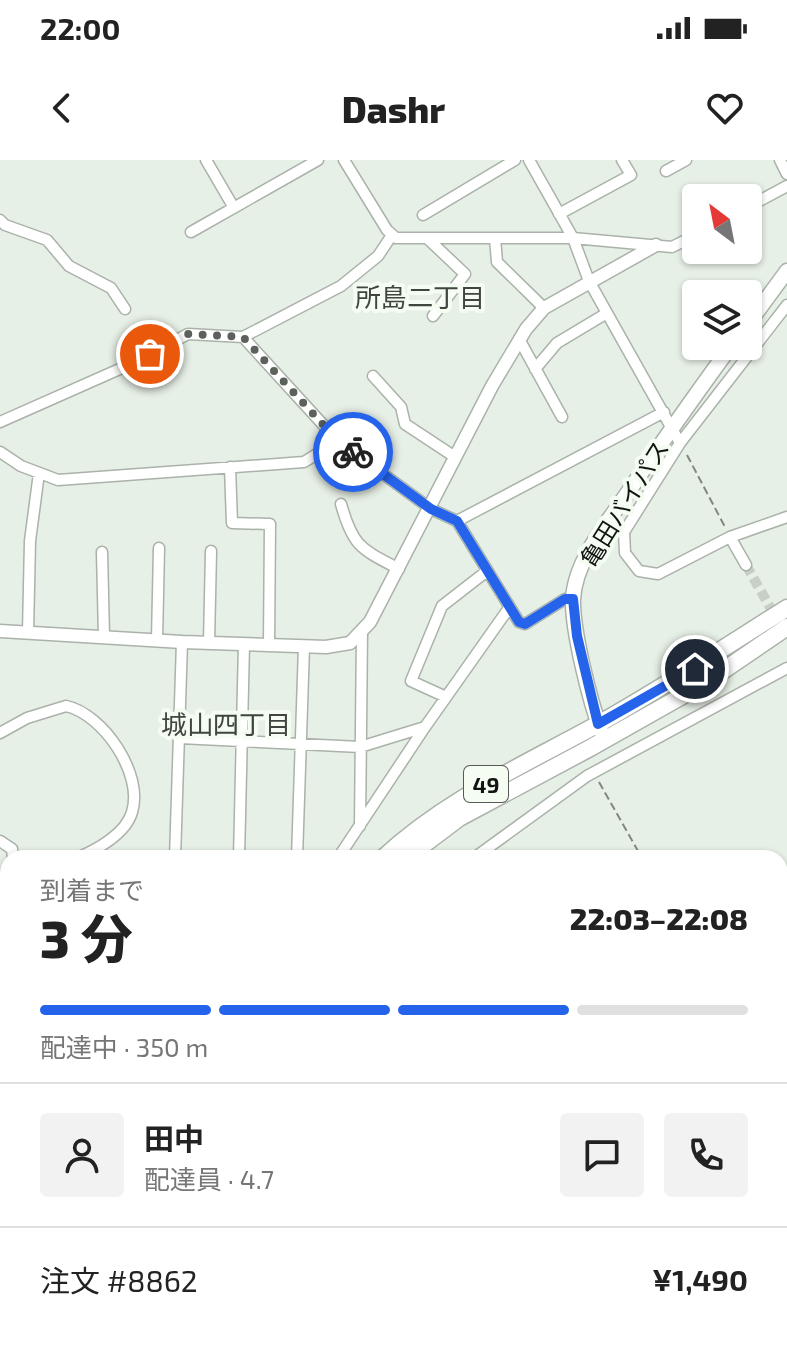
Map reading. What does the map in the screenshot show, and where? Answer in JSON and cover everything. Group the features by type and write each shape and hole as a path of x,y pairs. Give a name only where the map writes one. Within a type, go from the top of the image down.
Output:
{"highway":[{"name":"49","path":"417,850 471,811 601,732 787,608"},
{"name":"49","path":"393,850 424,824 478,789 705,683 787,627"}],"main road":[{"path":"762,305 787,271"},
{"name":"亀田バイパス","path":"601,732 577,636 573,599 577,580 597,539 721,360"}],"street":[{"path":"206,160 234,208"},
{"path":"191,232 318,160"},
{"path":"344,160 387,230 396,238 573,238 672,247 682,242"},
{"path":"423,215 515,160"},
{"path":"529,160 573,238 589,281 680,443"},
{"path":"559,214 631,175 622,160"},
{"path":"666,171 686,160"},
{"path":"780,160 787,174"},
{"path":"762,199 787,186"},
{"path":"0,220 5,225 47,240 69,266 111,288 125,309"},
{"path":"0,422 131,364 188,334 243,337 341,286 378,256 392,235"},
{"path":"495,238 497,262 544,308"},
{"path":"428,239 465,274 433,316"},
{"path":"0,631 209,643 326,647 350,643 362,631 399,569 519,339 544,308 656,245"},
{"path":"787,305 680,443 624,532 625,553 639,571 658,574 730,537 787,517"},
{"path":"535,369 557,343 607,313"},
{"path":"243,337 338,441 431,509 457,521 519,622 525,624 565,599 573,599"},
{"path":"519,339 562,417"},
{"path":"373,376 401,407 405,424 455,457"},
{"path":"457,521 664,412"},
{"path":"0,452 21,466 58,480 304,462 338,441"},
{"path":"230,467 232,523 270,524 269,645"},
{"path":"28,632 30,541 39,473"},
{"path":"341,504 347,524 362,550 399,569"},
{"path":"730,537 746,565"},
{"path":"157,640 159,548"},
{"path":"209,643 211,551"},
{"path":"102,552 104,637"},
{"path":"446,697 411,681 442,606 487,571"},
{"path":"344,850 509,608"},
{"path":"360,828 362,631"},
{"path":"175,850 182,642"},
{"path":"239,850 244,644"},
{"path":"297,850 304,646"},
{"path":"485,850 587,776 787,668"},
{"path":"0,733 27,718 66,706 88,717 105,733 122,755 132,776 133,811 125,825 94,850"},
{"path":"180,738 360,747 425,727"},
{"path":"601,732 613,762"}],"path":[{"path":"680,443 730,537"},
{"path":"587,776 600,782 638,850"}],"tunnel":[{"path":"746,565 787,637"}],"way so far":[{"path":"150,354 188,334 243,337 338,441 353,452"}],"district":[{"name":"所島二丁目","path":"420,296"},
{"name":"城山四丁目","path":"226,723"}],"route":[{"path":"353,452 431,509 457,521 519,622 525,624 565,599 573,599 577,636 598,724 695,669"}]}
